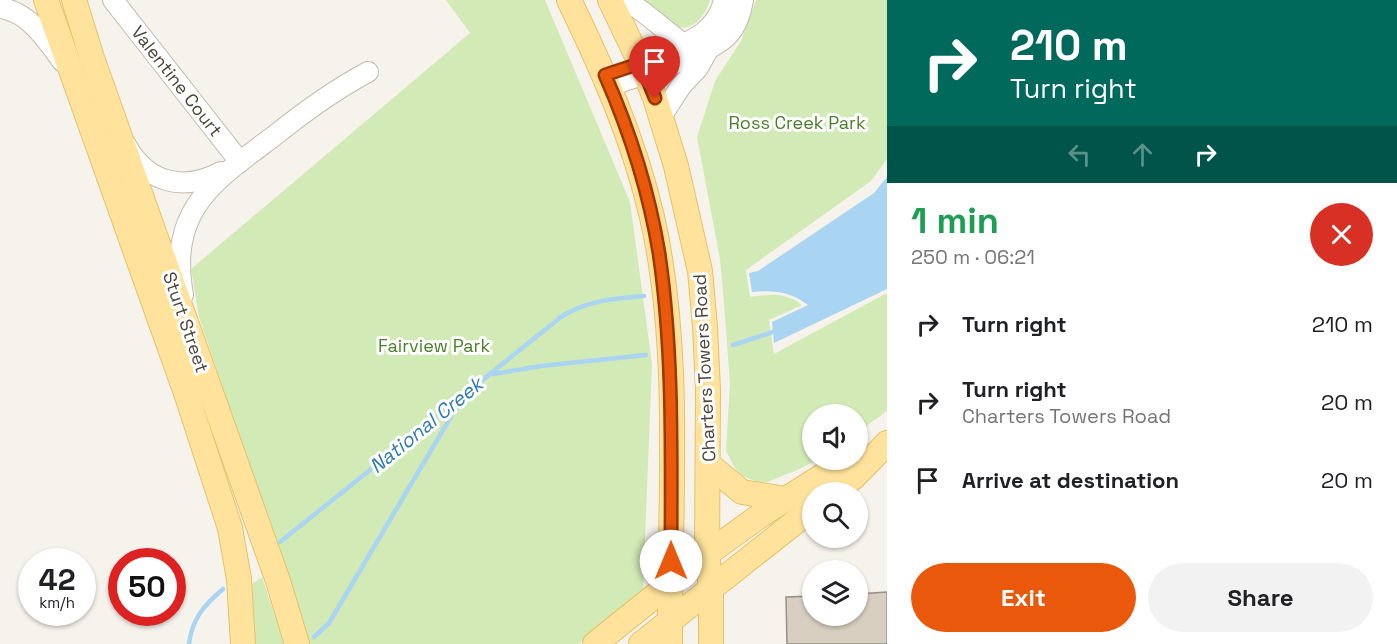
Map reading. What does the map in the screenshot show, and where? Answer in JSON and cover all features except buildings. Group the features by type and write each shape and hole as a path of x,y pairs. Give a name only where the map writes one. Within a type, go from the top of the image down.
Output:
{"main road":[{"path":"30,0 84,108"},
{"name":"Sturt Street","path":"46,0 187,396 230,528 242,605 243,644"},
{"name":"Sturt Street","path":"74,0 92,58 278,581 297,644"},
{"name":"Charters Towers Road","path":"569,0 624,120 652,216 662,279 670,357 672,583 670,633"},
{"name":"Charters Towers Road","path":"610,0 643,68 661,117 676,166 700,271 705,327 709,465 707,554 711,589 711,644"},
{"path":"868,450 887,441"},
{"path":"847,482 887,441"},
{"path":"709,465 741,492 785,499"},
{"path":"595,644 707,554 785,499 831,470"},
{"path":"641,644 670,633 711,589 802,517"}],"street":[{"name":"Valentine Court","path":"113,0 240,162"},
{"path":"625,0 643,11 683,44"},
{"path":"643,68 704,33 714,23 724,0"},
{"path":"607,81 709,48 725,38 735,27 743,0"},
{"path":"0,8 11,10 26,19 42,34 62,61"},
{"path":"661,117 681,86 698,68 709,48"},
{"path":"188,327 179,266 183,233 203,195 214,182 319,101 368,72"},
{"path":"118,129 133,156 158,177 170,182 186,184 198,182 240,162"}],"green space":[{"name":"Fairview Park","path":"446,0 545,0 630,202 652,364 643,589 579,644 309,644 199,317 191,269 470,33"},
{"path":"643,0 710,0 705,12 697,22 680,27 669,23"},
{"name":"Ross Creek Park","path":"756,0 887,0 887,159 871,181 746,270 750,297 778,295 790,298 802,305 769,320 774,354 887,293 887,411 868,425 868,404 802,404 802,468 767,482 757,482 743,476 736,470 726,451 730,384 720,259 697,137 715,81 741,41"},
{"path":"262,577 284,644 254,644 252,584"}],"water":[{"path":"887,177 887,289 774,343 772,322 808,305 795,297 782,293 752,292 749,273 758,271 874,193"}],"waterway":[{"name":"National Creek","path":"280,542 561,317 591,304 611,299 644,296"},
{"path":"733,345 779,330"},
{"path":"493,374 541,366 646,355"},
{"path":"314,637 329,623 459,403"},
{"name":"National Creek","path":"189,644 193,627 200,613 223,589"}],"route":[{"path":"655,98 641,63 605,75 633,148 652,216 658,252 670,357 671,561"}]}
